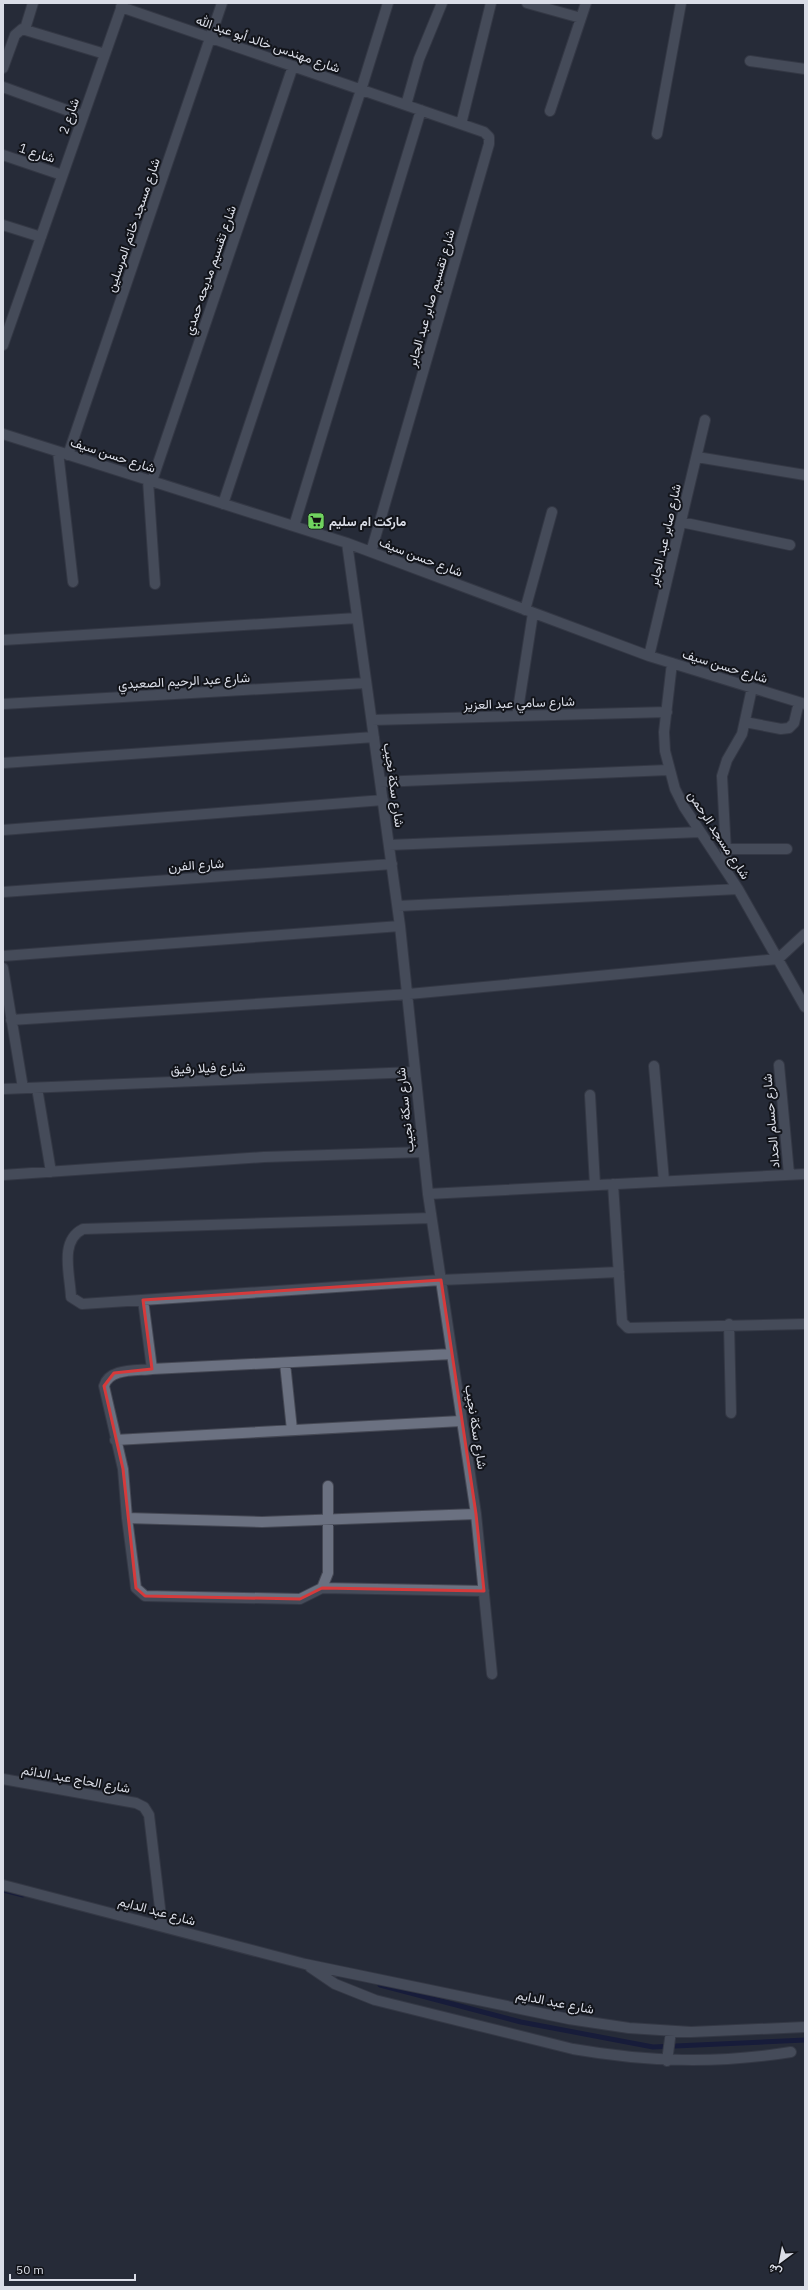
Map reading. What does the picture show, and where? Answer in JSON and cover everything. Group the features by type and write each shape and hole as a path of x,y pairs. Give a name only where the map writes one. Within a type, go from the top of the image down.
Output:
{"street":[{"path":"25,29 33,3"},
{"name":"شارع مسجد خاتم المرسلين","path":"63,453 211,38 222,3"},
{"path":"223,504 361,90 388,3"},
{"path":"406,105 419,59 442,3"},
{"path":"460,124 491,3"},
{"path":"528,3 581,18"},
{"path":"550,111 586,3"},
{"path":"657,134 681,3"},
{"name":"شارع مهندس خالد أبو عبد الله","path":"122,5 211,38 406,105"},
{"name":"شارع 2","path":"3,345 122,5"},
{"path":"3,68 15,35 20,30 25,29 105,54"},
{"path":"750,61 805,69"},
{"name":"شارع تقسيم مديحه حمدي","path":"150,480 293,66"},
{"path":"3,87 83,116"},
{"name":"شارع تقسيم صابر عبد الجابر","path":"371,552 489,144 489,137 484,132 406,105"},
{"path":"294,526 421,110"},
{"name":"شارع 1","path":"3,155 62,175"},
{"path":"3,225 41,237"},
{"name":"شارع صابر عبد الجابر","path":"649,656 705,420"},
{"name":"شارع حسن سيف","path":"3,434 347,543 649,656 802,703"},
{"path":"63,453 73,582"},
{"path":"697,456 805,474"},
{"path":"150,480 156,584"},
{"path":"517,716 529,612 552,512"},
{"path":"681,522 790,544"},
{"name":"شارع سكة نجيب","path":"347,543 398,906 408,994 414,1072 431,1218 476,1514 492,1674"},
{"path":"3,640 357,618"},
{"name":"شارع مسجد الرحمن","path":"672,663 666,712 665,751 668,770 675,789 700,832 738,889 778,959 802,996 805,1007"},
{"name":"شارع عبد الرحيم الصعيدي","path":"3,704 366,683"},
{"path":"727,872 722,776 726,760 739,741 745,722 752,688"},
{"path":"745,722 781,729 789,728 794,722 802,703"},
{"name":"شارع سامي عبد العزيز","path":"372,720 666,712"},
{"path":"3,763 374,737"},
{"path":"380,782 668,770"},
{"path":"3,830 383,800"},
{"path":"389,846 700,832"},
{"path":"725,849 787,849"},
{"name":"شارع الفرن","path":"3,892 392,864"},
{"path":"398,906 738,889"},
{"path":"3,956 400,926"},
{"path":"11,1020 408,994 778,959 805,934"},
{"path":"3,968 23,1088"},
{"name":"شارع حسام الحداد","path":"779,1065 789,1174"},
{"path":"654,1066 664,1181"},
{"name":"شارع فيلا رفيق","path":"3,1089 414,1072"},
{"path":"37,1088 51,1172"},
{"path":"590,1095 595,1185"},
{"path":"3,1175 264,1157 423,1152"},
{"path":"428,1194 805,1174"},
{"path":"613,1184 622,1322 628,1328 729,1324 805,1324"},
{"path":"431,1218 83,1229 75,1232 67,1248 72,1297 75,1301 82,1304 440,1280 619,1272"},
{"path":"143,1300 152,1369"},
{"path":"729,1324 731,1414"},
{"path":"452,1354 152,1369 114,1373 105,1382 104,1386 115,1440 123,1468 127,1518 136,1588 145,1596 300,1599 322,1588 484,1591"},
{"path":"285,1363 292,1430"},
{"path":"115,1440 462,1421"},
{"path":"322,1588 328,1573 328,1486"},
{"path":"127,1518 262,1522 329,1521 476,1514"},
{"name":"شارع الحاج عبد الدائم","path":"3,1779 136,1803 144,1807 149,1816 162,1925"},
{"name":"شارع عبد الدايم","path":"3,1886 162,1925 305,1964 569,2019 629,2028 671,2031 706,2032 805,2027"},
{"name":"شارع عبد الدايم","path":"305,1964 335,1984 374,2000 573,2049 606,2055 667,2061 732,2060 791,2052"},
{"path":"667,2061 671,2031"}],"highlighted area":[{"path":"441,1280 476,1514 484,1591 322,1588 300,1599 145,1596 136,1588 123,1469 104,1386 114,1373 152,1369 143,1300"}],"waterway":[{"path":"3,1890 23,1895"},
{"path":"380,1985 521,2022 653,2047 805,2040"}],"place":[{"name":"ماركت ام سليم","path":"316,521"}]}
